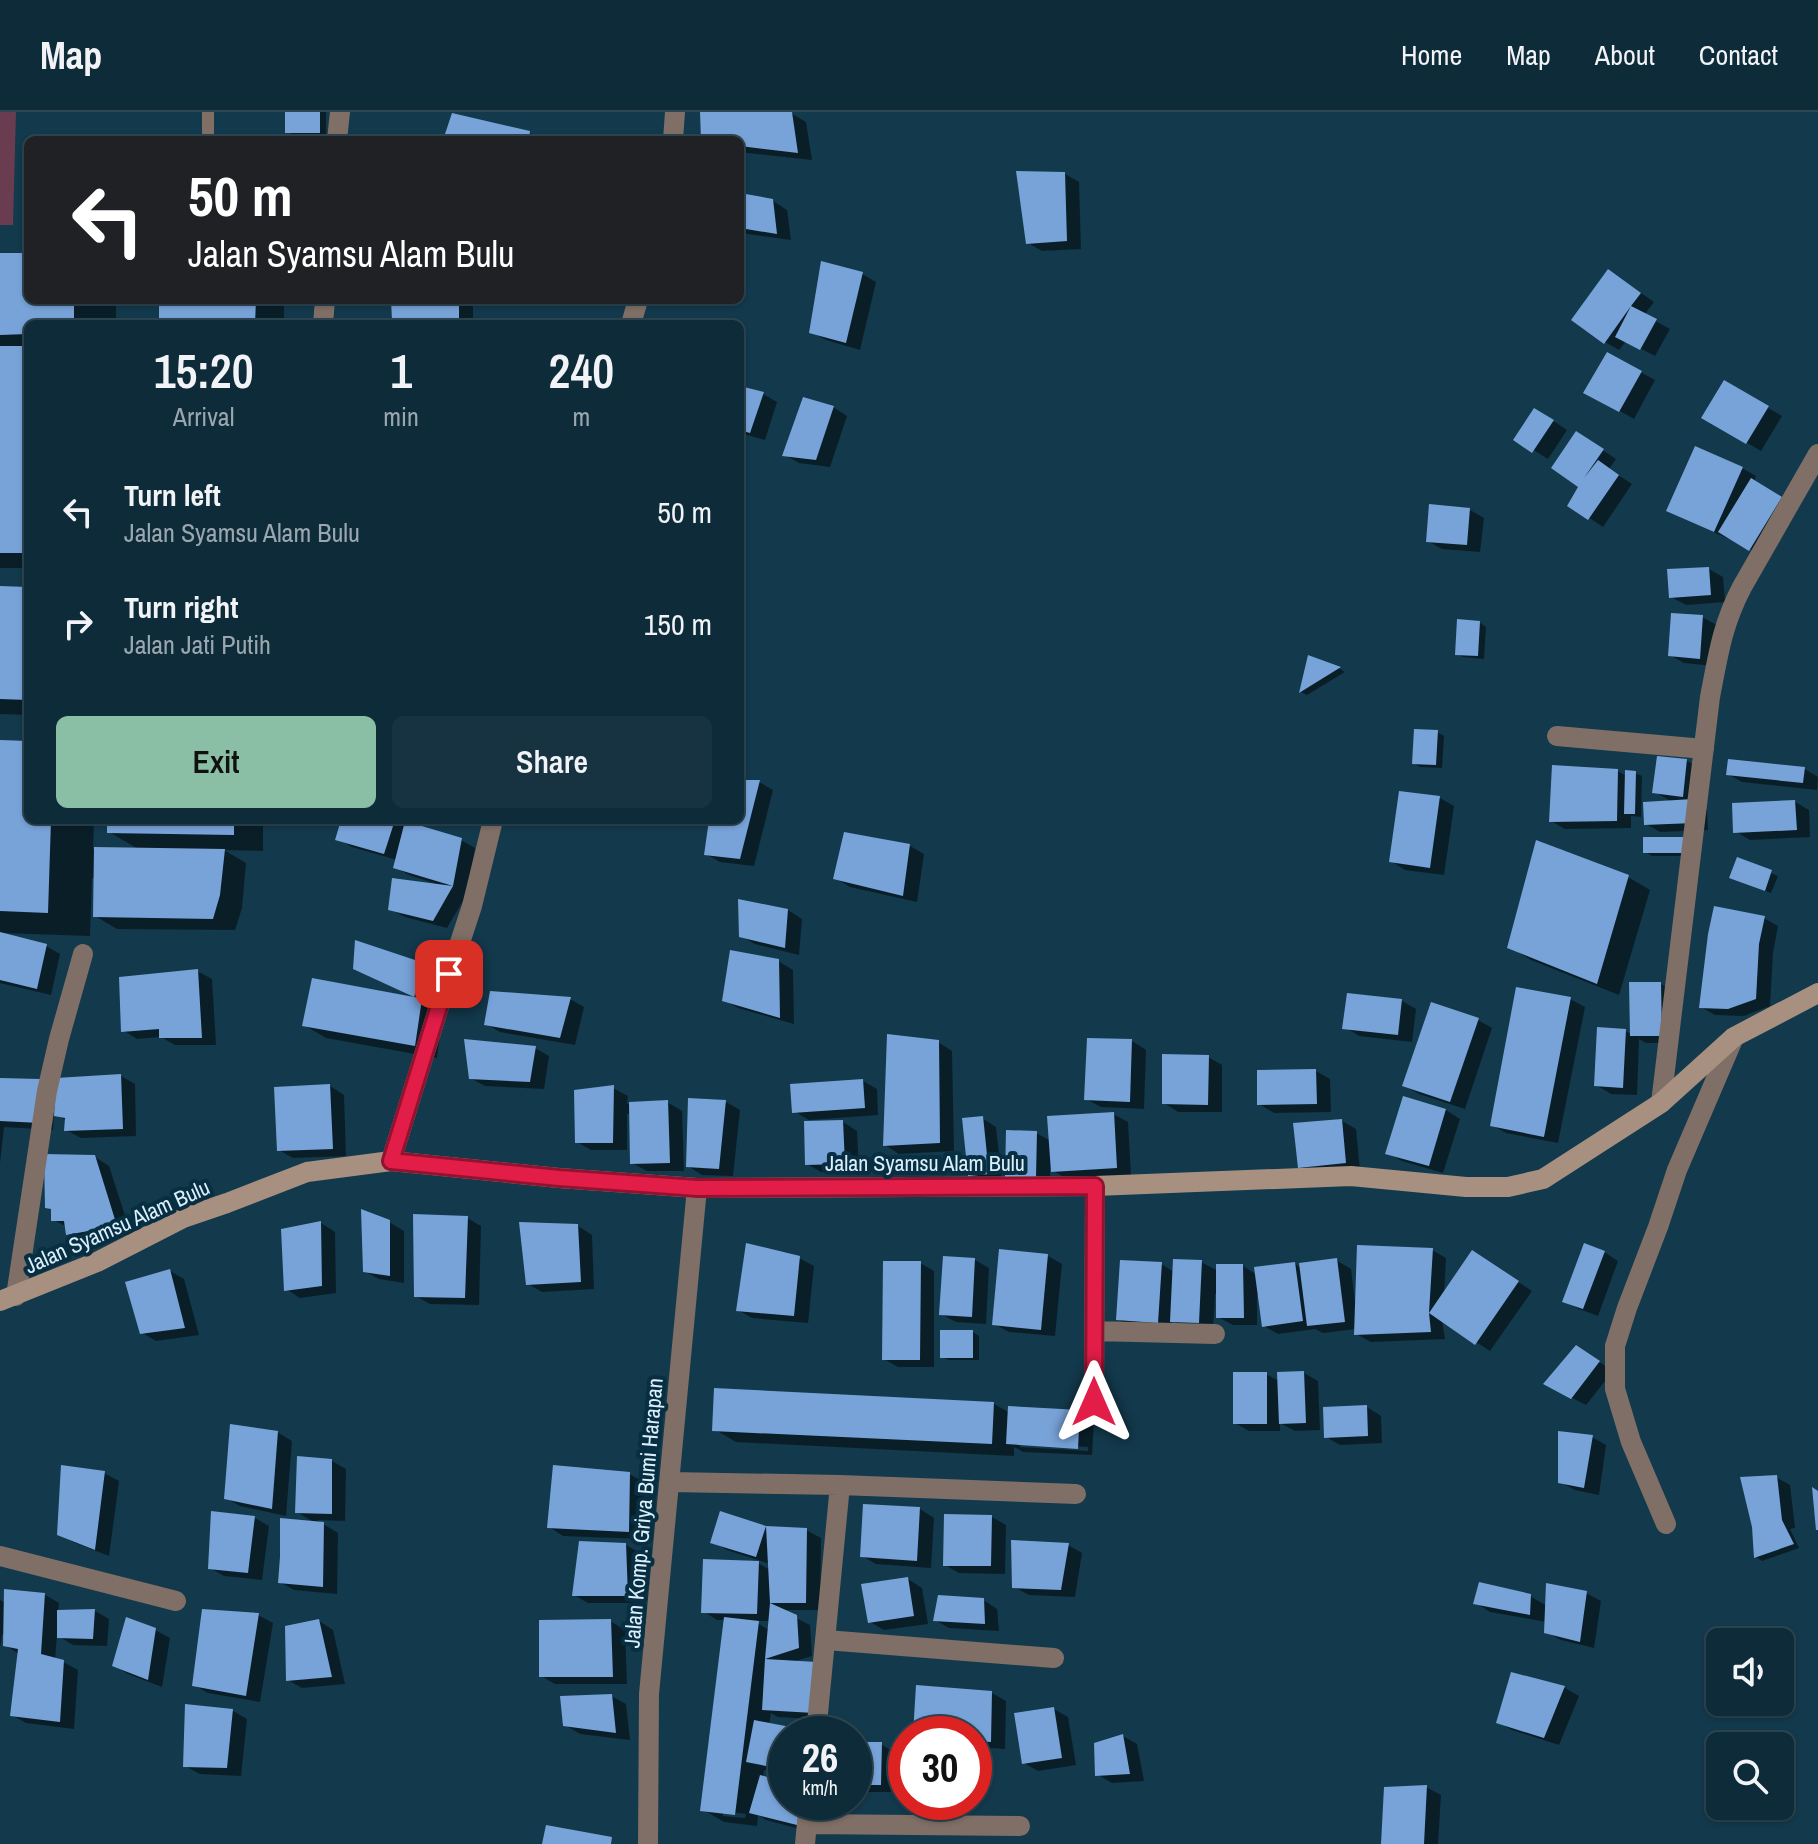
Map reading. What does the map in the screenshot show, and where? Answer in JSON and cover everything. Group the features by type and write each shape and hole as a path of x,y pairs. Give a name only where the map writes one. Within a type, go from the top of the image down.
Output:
{"street":[{"path":"337,136 340,112"},
{"path":"673,136 675,112"},
{"path":"1661,1103 1704,749 1721,636 1730,610 1818,454"},
{"path":"1557,736 1704,749"},
{"path":"391,1161 472,906 492,824"},
{"path":"8,1298 47,1091 83,954"},
{"name":"Jalan Syamsu Alam Bulu","path":"8,1298 97,1262 183,1218 307,1172 391,1161 697,1188 1095,1186 1351,1176 1454,1186 1508,1187 1543,1179 1661,1103 1734,1037 1818,993"},
{"path":"1666,1524 1631,1442 1615,1389 1615,1346 1677,1170 1734,1037"},
{"path":"1094,1402 1095,1186"},
{"name":"Jalan Komp. Griya Bumi Harapan","path":"648,1844 649,1694 697,1188"},
{"path":"1094,1331 1215,1334"},
{"path":"670,1482 1076,1494"},
{"path":"818,1716 840,1485"},
{"path":"0,1556 176,1601"},
{"path":"826,1640 1054,1658"},
{"path":"806,1834 1020,1826"}],"lane":[{"path":"208,112 208,136"}],"shaded area":[{"path":"0,112 16,112 13,225 0,225"}],"building":[{"path":"285,112 320,112 320,133 285,133"},
{"path":"700,112 792,112 798,153 744,146 744,136 701,136"},
{"path":"452,113 530,131 529,136 444,136"},
{"path":"1016,171 1065,172 1067,241 1026,244"},
{"path":"744,194 773,199 777,234 744,229"},
{"path":"0,253 24,253 24,304 74,304 74,320 24,320 24,334 0,335"},
{"path":"821,261 863,272 846,343 809,333"},
{"path":"1608,269 1641,293 1604,344 1571,320"},
{"path":"159,304 256,304 255,320 159,320"},
{"path":"391,304 459,304 459,320 392,320"},
{"path":"1631,306 1657,319 1640,350 1615,337"},
{"path":"0,346 24,346 24,553 0,553"},
{"path":"1607,352 1642,371 1619,412 1583,393"},
{"path":"1724,380 1769,406 1746,444 1701,418"},
{"path":"744,387 764,392 750,433 744,431"},
{"path":"803,397 834,406 816,460 782,456"},
{"path":"1534,408 1554,420 1532,453 1513,440"},
{"path":"1576,431 1604,449 1584,478 1598,460 1619,475 1588,520 1567,506 1578,487 1551,468"},
{"path":"1695,446 1743,467 1714,532 1666,511"},
{"path":"1751,478 1782,497 1749,551 1718,532"},
{"path":"1429,504 1470,508 1467,545 1426,542"},
{"path":"1709,567 1711,595 1669,598 1667,569"},
{"path":"0,586 24,587 24,700 0,699"},
{"path":"1671,613 1703,615 1700,659 1668,656"},
{"path":"1457,619 1480,621 1478,656 1455,655"},
{"path":"1308,655 1341,667 1299,693"},
{"path":"1414,729 1438,730 1436,765 1412,764"},
{"path":"0,740 24,741 24,824 51,824 48,913 0,911"},
{"path":"1657,756 1687,759 1683,797 1652,793"},
{"path":"1728,759 1805,767 1803,783 1726,775"},
{"path":"1552,765 1618,769 1617,821 1549,822"},
{"path":"1625,770 1636,771 1635,814 1624,814"},
{"path":"744,780 760,780 740,859 704,855 708,824 744,824"},
{"path":"1399,791 1440,796 1430,868 1389,862"},
{"path":"1693,799 1694,823 1644,825 1643,802"},
{"path":"1795,800 1797,830 1733,833 1732,803"},
{"path":"107,824 234,824 234,835 107,833"},
{"path":"340,824 394,824 384,854 335,840"},
{"path":"404,824 415,824 462,838 453,886 393,868"},
{"path":"844,832 910,844 903,896 833,879"},
{"path":"1643,837 1691,837 1691,853 1643,853"},
{"path":"1536,840 1629,875 1597,984 1507,948"},
{"path":"94,847 225,849 220,895 213,919 93,917"},
{"path":"1737,857 1772,870 1765,891 1729,878"},
{"path":"392,878 453,886 433,921 388,910"},
{"path":"738,899 788,909 785,948 739,937"},
{"path":"1714,906 1765,916 1759,944 1756,999 1728,1009 1699,1008"},
{"path":"0,932 47,944 37,989 0,980"},
{"path":"355,940 427,964 414,997 353,969"},
{"path":"730,950 779,959 780,1018 722,1001"},
{"path":"198,969 202,1038 159,1038 159,1029 121,1032 119,977"},
{"path":"312,978 422,999 415,1046 302,1026"},
{"path":"1629,982 1661,982 1662,1036 1630,1036"},
{"path":"1516,987 1571,997 1544,1137 1490,1126"},
{"path":"490,991 571,997 560,1038 484,1025"},
{"path":"1347,993 1402,999 1398,1035 1342,1029"},
{"path":"1431,1002 1479,1018 1450,1102 1402,1086"},
{"path":"1597,1027 1626,1029 1623,1088 1594,1086"},
{"path":"887,1034 939,1040 940,1143 883,1146"},
{"path":"1087,1038 1132,1039 1130,1102 1084,1100"},
{"path":"464,1039 536,1046 530,1082 469,1079"},
{"path":"1162,1054 1209,1055 1208,1105 1162,1104"},
{"path":"1316,1069 1317,1104 1257,1105 1257,1070"},
{"path":"121,1074 123,1129 64,1131 65,1118 54,1116 56,1078"},
{"path":"0,1078 40,1079 40,1123 0,1121"},
{"path":"863,1079 865,1108 792,1113 790,1084"},
{"path":"330,1084 333,1149 277,1151 274,1087"},
{"path":"614,1085 613,1143 575,1143 574,1090"},
{"path":"1403,1096 1446,1109 1429,1166 1385,1154"},
{"path":"688,1098 726,1100 719,1169 686,1167"},
{"path":"668,1100 670,1163 630,1164 629,1102"},
{"path":"1114,1112 1117,1168 1051,1172 1047,1116"},
{"path":"983,1116 989,1174 968,1176 962,1118"},
{"path":"1342,1119 1346,1163 1298,1168 1293,1123"},
{"path":"843,1120 845,1164 805,1165 804,1121"},
{"path":"1006,1130 1037,1131 1036,1177 1005,1177"},
{"path":"44,1154 95,1155 117,1226 66,1235 64,1221 51,1221 51,1209 45,1208"},
{"path":"361,1209 390,1220 390,1276 363,1272"},
{"path":"413,1214 468,1216 465,1298 414,1297"},
{"path":"321,1221 322,1286 284,1291 281,1229"},
{"path":"519,1222 578,1224 581,1282 526,1285"},
{"path":"746,1243 800,1256 794,1316 736,1311"},
{"path":"1584,1243 1605,1251 1583,1309 1562,1302"},
{"path":"1357,1245 1433,1248 1429,1313 1431,1332 1354,1335"},
{"path":"999,1249 1048,1254 1041,1330 992,1325"},
{"path":"1472,1250 1519,1281 1475,1345 1429,1313"},
{"path":"943,1256 975,1258 972,1317 939,1315"},
{"path":"1337,1258 1345,1322 1307,1326 1299,1263"},
{"path":"1173,1259 1202,1260 1199,1323 1170,1322"},
{"path":"1120,1260 1162,1262 1158,1323 1116,1320"},
{"path":"883,1261 921,1261 920,1360 882,1360"},
{"path":"1295,1262 1303,1321 1262,1327 1254,1267"},
{"path":"1216,1264 1243,1264 1244,1318 1216,1318"},
{"path":"170,1269 185,1328 140,1334 125,1282"},
{"path":"940,1330 973,1330 973,1358 940,1358"},
{"path":"1576,1345 1600,1361 1571,1399 1543,1384"},
{"path":"1304,1371 1306,1423 1279,1424 1277,1372"},
{"path":"1233,1372 1267,1372 1267,1424 1233,1424"},
{"path":"714,1388 994,1402 992,1444 712,1431"},
{"path":"1367,1405 1368,1436 1324,1438 1323,1407"},
{"path":"1008,1406 1080,1410 1078,1449 1006,1444"},
{"path":"230,1424 278,1431 272,1509 224,1499"},
{"path":"1558,1431 1593,1435 1584,1488 1558,1483"},
{"path":"297,1456 332,1459 332,1514 295,1513"},
{"path":"61,1465 105,1471 95,1550 57,1535"},
{"path":"553,1465 630,1472 629,1532 547,1528"},
{"path":"1777,1475 1782,1520 1794,1544 1754,1558 1752,1527 1740,1477"},
{"path":"1812,1487 1818,1491 1818,1530 1816,1530"},
{"path":"863,1504 920,1507 917,1561 860,1557"},
{"path":"211,1511 255,1516 248,1573 208,1569"},
{"path":"720,1511 766,1526 756,1557 710,1543"},
{"path":"944,1514 992,1515 991,1566 943,1566"},
{"path":"280,1518 324,1522 323,1587 278,1583"},
{"path":"766,1526 807,1528 806,1603 770,1603"},
{"path":"1011,1540 1069,1543 1061,1590 1012,1588"},
{"path":"579,1541 626,1543 628,1596 572,1596"},
{"path":"703,1559 759,1561 757,1614 701,1613"},
{"path":"908,1577 914,1616 868,1623 861,1584"},
{"path":"1479,1582 1531,1594 1530,1615 1473,1604"},
{"path":"1546,1583 1587,1591 1580,1642 1544,1633"},
{"path":"4,1589 45,1593 41,1654 64,1660 60,1722 10,1716 18,1649 3,1646"},
{"path":"938,1595 984,1598 985,1624 933,1621"},
{"path":"770,1603 797,1615 799,1648 765,1659"},
{"path":"95,1609 93,1639 57,1638 57,1610"},
{"path":"202,1609 259,1613 246,1696 192,1686"},
{"path":"126,1617 156,1628 148,1680 112,1666"},
{"path":"724,1617 759,1621 735,1815 700,1811"},
{"path":"319,1619 332,1677 286,1681 285,1626"},
{"path":"611,1619 613,1677 539,1677 539,1620"},
{"path":"765,1659 817,1662 814,1713 762,1710"},
{"path":"1511,1672 1565,1686 1544,1738 1496,1723"},
{"path":"916,1685 992,1691 992,1716 914,1716"},
{"path":"612,1694 616,1733 563,1726 560,1696"},
{"path":"185,1704 233,1709 227,1768 183,1767"},
{"path":"1054,1707 1062,1758 1022,1764 1014,1713"},
{"path":"754,1720 768,1723 768,1766 746,1762"},
{"path":"1123,1734 1130,1774 1095,1776 1094,1743"},
{"path":"872,1742 882,1742 881,1785 872,1785"},
{"path":"760,1775 768,1777 768,1818 749,1813"},
{"path":"1427,1785 1424,1844 1381,1844 1384,1787"},
{"path":"777,1820 798,1820 797,1825"},
{"path":"546,1825 612,1837 611,1844 542,1844"}],"route":[{"path":"449,974 391,1161 697,1188 1095,1186 1094,1402"}]}
